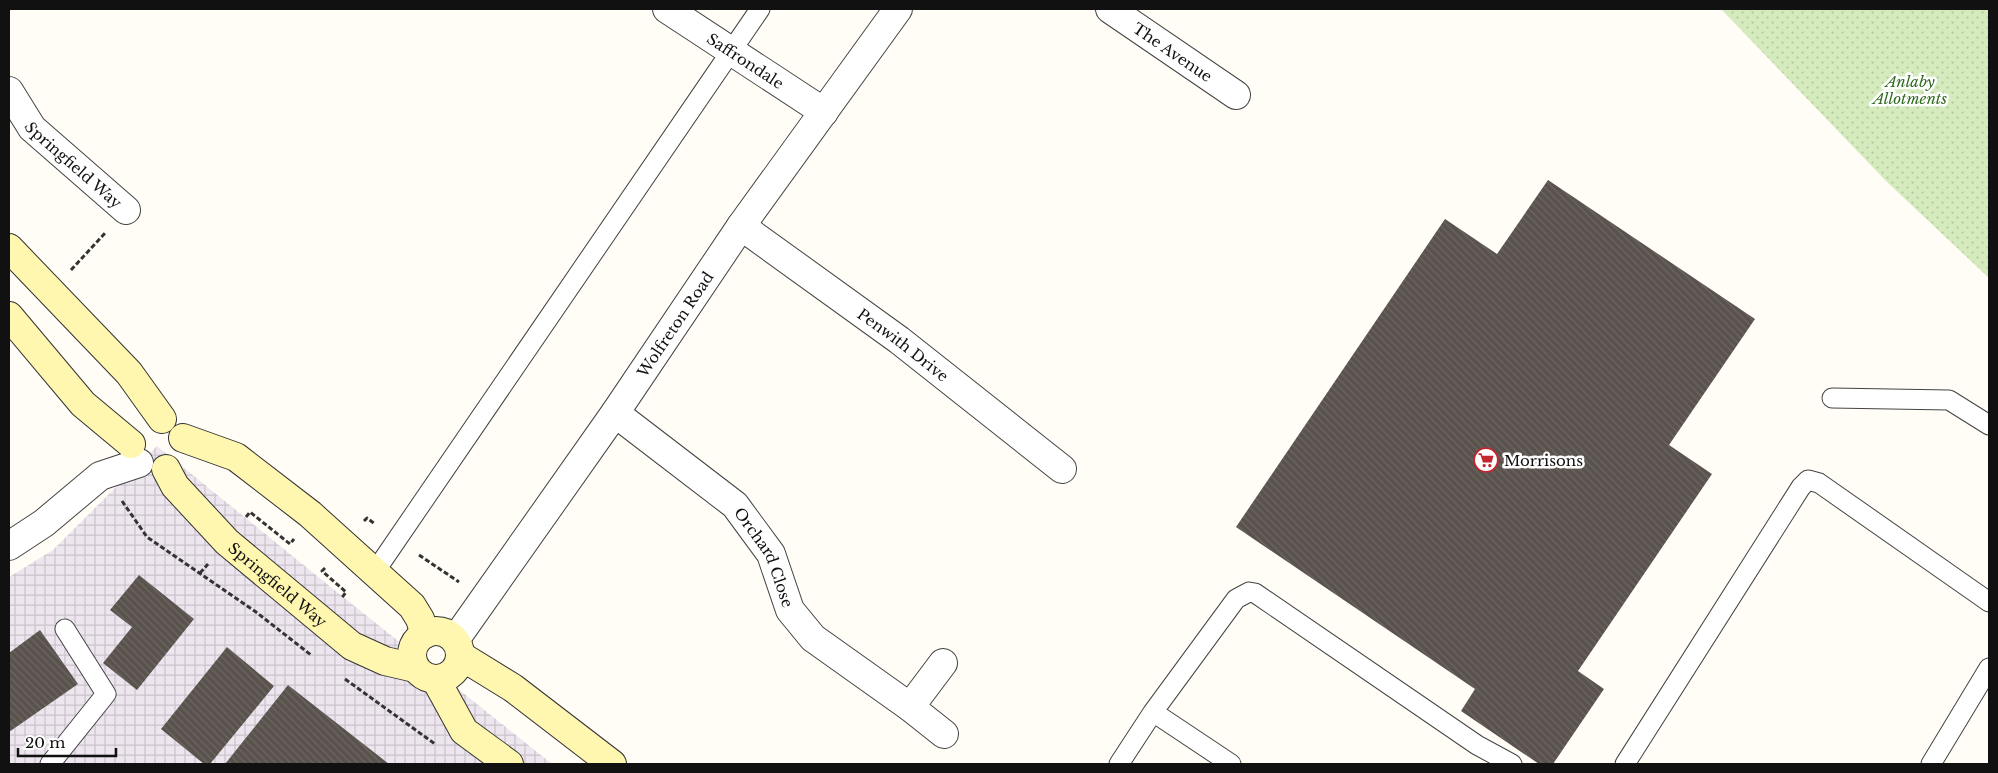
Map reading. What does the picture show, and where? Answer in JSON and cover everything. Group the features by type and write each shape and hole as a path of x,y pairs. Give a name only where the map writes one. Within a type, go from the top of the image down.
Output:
{"main road":[{"path":"9,248 129,374 162,419"},
{"path":"9,316 83,404 135,453 148,468 166,468 171,466 181,455 183,438 175,425 162,419 151,419 144,422 133,435 135,453"},
{"path":"183,438 236,457 310,514 412,606 420,619 425,634"},
{"name":"Springfield Way","path":"166,468 175,486 226,542 352,646 384,660 426,674"},
{"path":"509,764 464,731 412,653 419,638 425,634 441,632 458,648 612,764"},
{"path":"426,674 450,675 459,664 458,648"}],"street":[{"name":"Saffrondale","path":"667,9 824,112"},
{"name":"Wolfreton Road","path":"458,648 741,226 898,9"},
{"name":"The Avenue","path":"1110,9 1236,95"},
{"name":"Springfield Way","path":"9,91 32,128 126,210"},
{"name":"Penwith Drive","path":"741,226 899,340 1062,469"},
{"name":"Orchard Close","path":"615,413 735,506 771,554 790,610 813,638 910,707 944,734"},
{"path":"9,546 44,523 100,476 135,453"},
{"path":"910,707 943,663"}],"lane":[{"path":"374,573 760,9"},
{"path":"1832,398 1949,400 1989,425"},
{"path":"1625,764 1801,487 1808,480 1819,483 1989,602"},
{"path":"1119,764 1153,712 1236,599 1249,592 1255,592 1478,745 1512,764"},
{"path":"50,764 106,694 65,629"},
{"path":"1931,764 1989,668"},
{"path":"1153,712 1231,764"}],"path":[{"path":"51,292 126,210"}],"shaded area":[{"path":"157,446 552,764 9,764 9,577 53,550"}],"green space":[{"name":"Anlaby Allotments","path":"1721,9 1989,9 1989,278 1887,182"}],"building":[{"name":"Morrisons","path":"1548,180 1755,319 1669,445 1712,474 1578,671 1604,689 1553,764 1539,764 1461,711 1475,689 1236,527 1445,219 1497,254"},
{"path":"139,575 194,619 137,690 103,663 132,627 110,610"},
{"path":"40,630 78,684 9,732 9,653"},
{"path":"227,647 274,686 210,764 204,764 161,729"},
{"path":"288,685 389,764 225,764"}],"place":[{"name":"Morrisons","path":"1486,460"}]}
